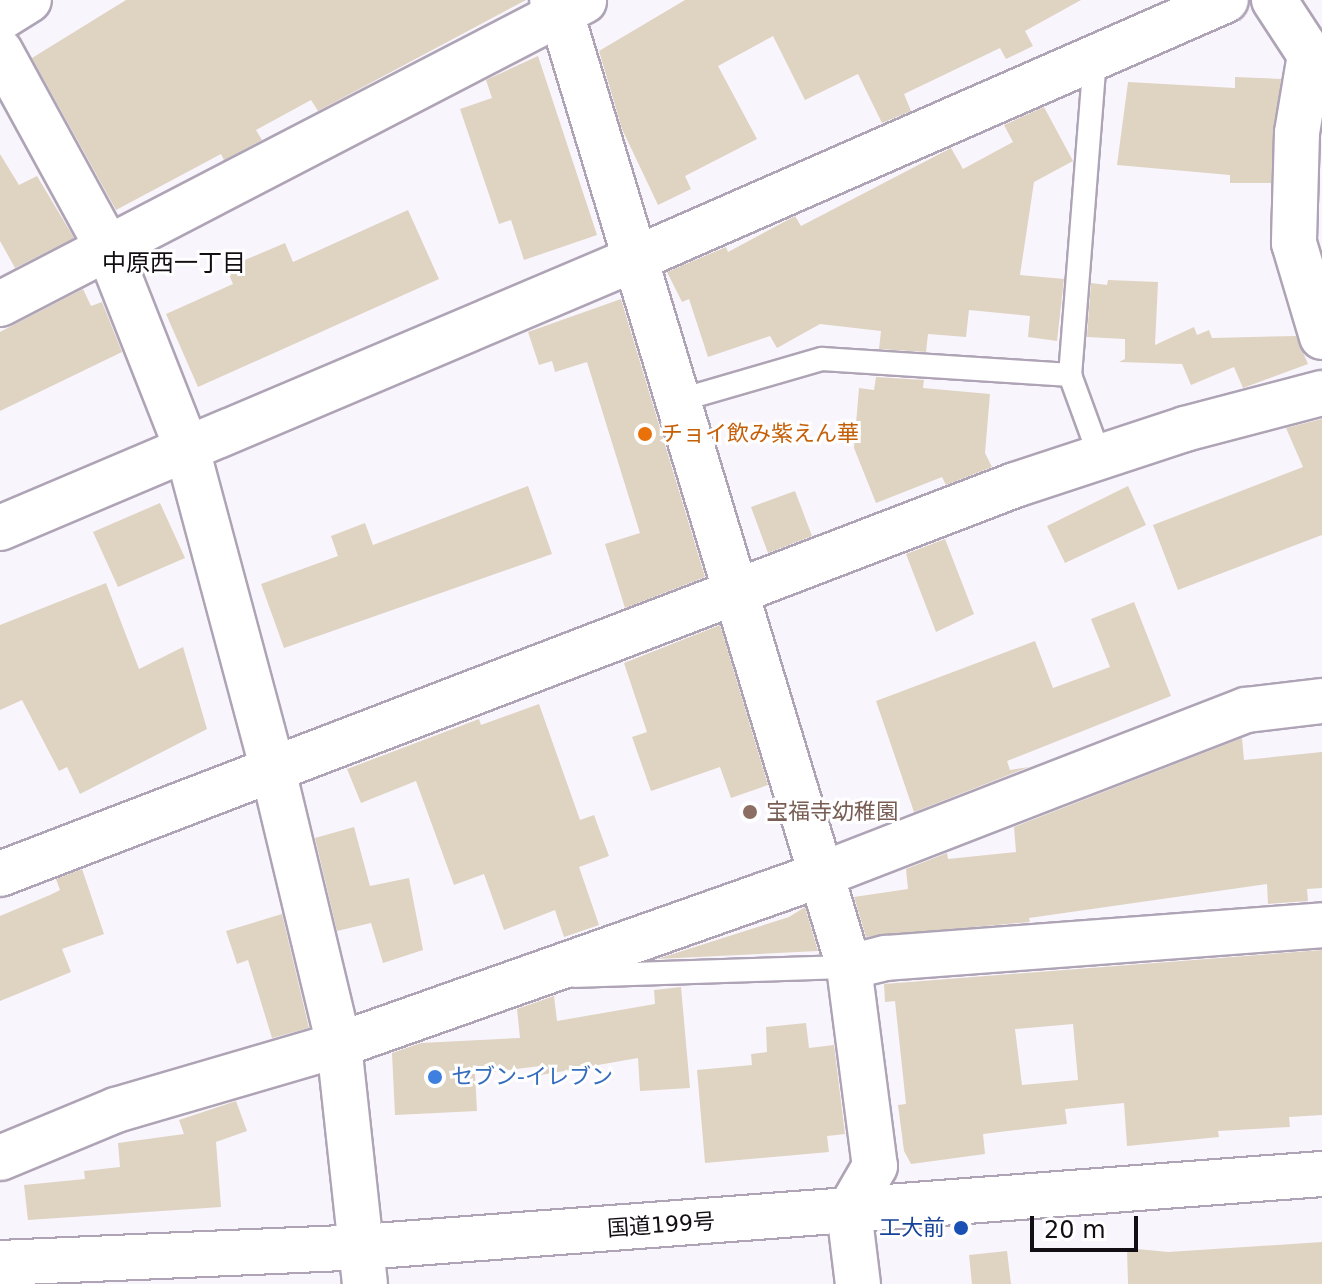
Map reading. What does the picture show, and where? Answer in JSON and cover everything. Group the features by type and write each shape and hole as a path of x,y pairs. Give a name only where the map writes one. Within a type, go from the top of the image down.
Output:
{"main road":[{"path":"0,18 29,0"},
{"path":"0,528 635,259 1226,0"},
{"path":"1274,0 1316,55 1297,133 1294,243 1322,337"},
{"path":"0,304 566,4 635,259 849,967 875,1166 849,1211 858,1284"},
{"path":"0,51 108,248 187,449 273,770 339,1045 364,1265"},
{"path":"0,874 1100,457 1322,393"},
{"path":"0,1158 116,1110 339,1045 823,874 1246,710 1322,701"},
{"path":"849,967 886,958 1322,925"},
{"name":"国道199号","path":"0,1263 364,1265 849,1211 1322,1174"}],"lane":[{"path":"1095,58 1070,375 1100,457"},
{"path":"677,401 822,359 1070,375"},
{"path":"527,979 849,967"}],"building":[{"path":"126,0 526,0 318,111 311,100 256,130 262,140 224,160 221,154 116,210 32,58"},
{"path":"685,0 1081,0 1025,31 1033,46 1006,59 1000,48 904,94 911,111 882,123 858,74 805,100 773,36 718,66 757,139 685,176 691,189 658,205 622,129 599,51"},
{"path":"538,56 597,235 524,260 511,220 499,224 460,109 492,98 486,80"},
{"path":"1235,77 1281,79 1271,183 1230,183 1230,175 1117,165 1128,82 1235,88"},
{"path":"1044,107 1073,161 1034,182 1020,275 1064,279 1057,341 1028,337 1030,316 969,310 966,337 928,334 926,352 879,349 881,331 820,324 777,348 770,336 708,357 689,299 682,302 667,272 726,247 728,252 795,216 801,226 951,148 963,169 1013,142 1004,125"},
{"path":"0,154 19,185 37,176 74,238 15,268 0,241"},
{"path":"408,210 439,279 198,387 166,314 233,284 226,268 285,243 293,262"},
{"path":"1108,280 1158,282 1155,345 1194,327 1197,335 1209,330 1212,338 1296,336 1308,364 1243,388 1234,367 1191,385 1182,364 1119,362 1125,359 1125,339 1087,337 1091,283 1107,285"},
{"path":"83,289 91,306 102,302 122,352 0,411 0,332"},
{"path":"621,299 705,577 625,608 605,544 640,533 587,362 555,372 552,361 539,365 528,332"},
{"path":"876,377 924,380 923,388 990,394 985,453 992,467 946,485 942,477 876,503 854,448 859,388 874,390"},
{"path":"1322,419 1322,535 1178,590 1153,525 1303,467 1286,428"},
{"path":"528,486 552,554 284,648 261,584 338,556 331,536 365,523 373,545"},
{"path":"1128,486 1146,525 1065,563 1047,526"},
{"path":"795,491 812,536 768,553 751,507"},
{"path":"160,503 185,558 118,587 93,532"},
{"path":"945,539 974,614 936,632 906,554"},
{"path":"106,583 139,669 183,647 207,729 80,794 67,767 59,771 22,700 0,710 0,625"},
{"path":"1134,602 1171,696 1007,761 1010,770 1029,767 914,812 876,701 1035,641 1053,688 1110,667 1091,619"},
{"path":"720,625 768,785 731,798 720,767 651,791 632,737 647,732 624,663"},
{"path":"539,704 580,820 594,815 609,856 579,867 599,925 564,937 555,910 504,930 484,874 454,885 416,781 361,803 347,769 479,719 481,725"},
{"path":"1242,738 1244,760 1322,752 1322,888 1307,889 1308,901 1268,904 1267,884 1029,918 1030,922 866,937 854,897 908,889 906,869 947,853 948,859 1016,852 1014,827"},
{"path":"354,827 370,886 409,878 423,950 383,963 371,923 337,931 315,838"},
{"path":"82,869 104,934 62,949 71,972 0,1001 0,916 60,890 56,879"},
{"path":"805,907 818,951 657,959 789,917"},
{"path":"282,914 309,1028 272,1038 248,960 237,964 226,931"},
{"path":"1322,950 1322,1115 1289,1117 1290,1127 1218,1131 1219,1137 1127,1146 1124,1103 1065,1109 1067,1124 983,1134 985,1154 911,1164 904,1151 898,1105 906,1104 895,1001 885,1002 884,984","holes":["1073,1024 1078,1080 1022,1085 1015,1029"]},
{"path":"681,987 690,1088 640,1091 638,1058 541,1075 540,1066 475,1074 477,1111 395,1115 392,1053 421,1043 520,1038 517,1009 554,996 557,1021 655,1004 654,990"},
{"path":"806,1023 809,1048 834,1045 845,1134 827,1136 829,1152 705,1163 697,1070 752,1065 751,1054 767,1052 766,1027"},
{"path":"236,1101 247,1131 216,1142 221,1207 28,1220 24,1185 85,1179 84,1171 120,1167 118,1143 184,1134 179,1120"},
{"path":"1322,1242 1322,1284 1128,1284 1127,1248 1168,1252"},
{"path":"1007,1251 1011,1284 972,1284 969,1255"}],"place":[{"name":"チョイ飲み紫えん華","path":"645,434"},
{"name":"宝福寺幼稚園","path":"750,812"},
{"name":"セブン-イレブン","path":"435,1077"},
{"name":"工大前","path":"961,1228"}],"district":[{"name":"中原西一丁目","path":"174,264"}]}
